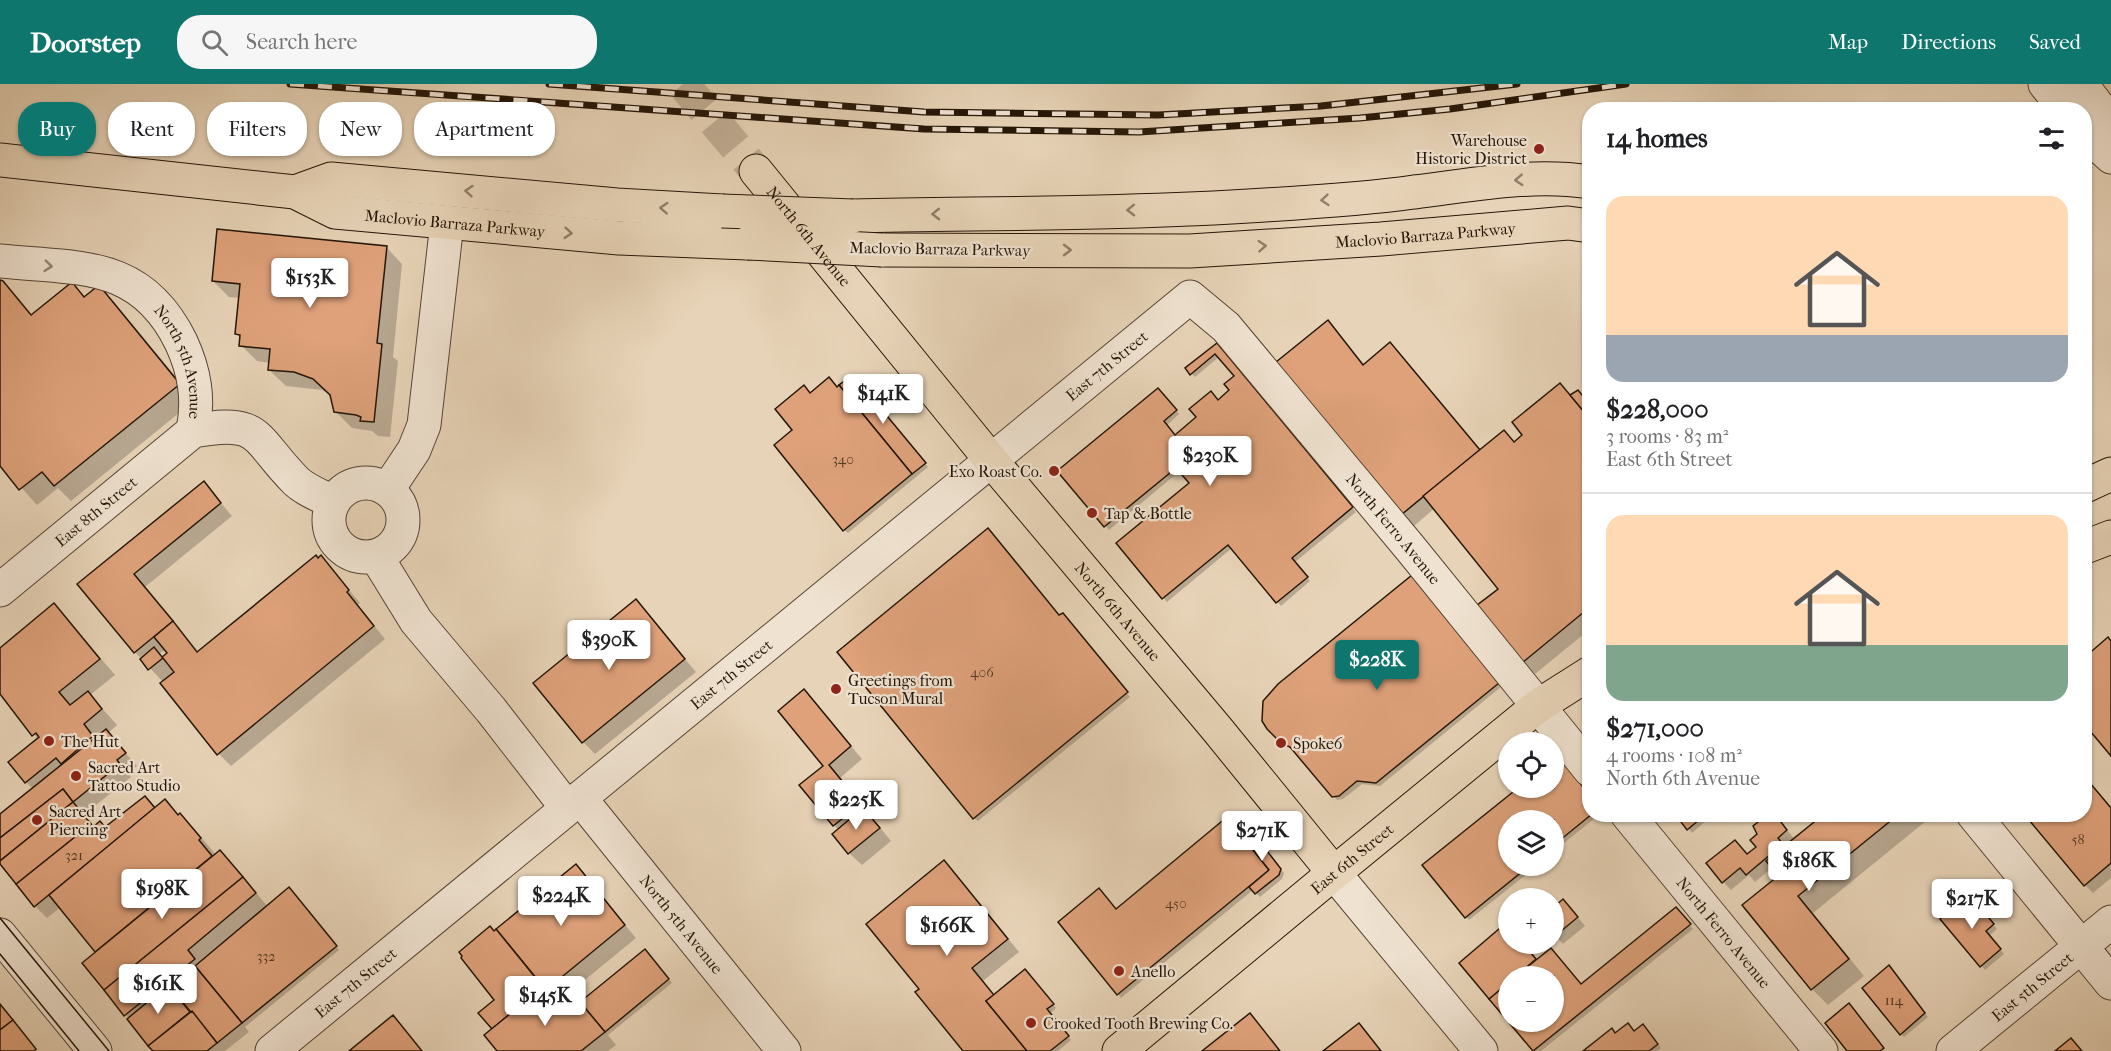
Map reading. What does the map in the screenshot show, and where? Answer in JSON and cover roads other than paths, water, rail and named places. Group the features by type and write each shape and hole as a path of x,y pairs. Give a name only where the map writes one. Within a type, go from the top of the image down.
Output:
{"main road":[{"name":"Maclovio Barraza Parkway","path":"0,160 296,192 335,212 619,238 882,250 1190,251 1392,238 1568,223 1582,225"},
{"name":"North 6th Avenue","path":"756,171 990,459 1217,729 1334,873"},
{"name":"Maclovio Barraza Parkway","path":"296,192 331,179 618,205 853,216 1254,206 1412,193 1496,181 1538,179 1582,182"},
{"path":"2092,545 2111,537"},
{"name":"East 6th Street","path":"1119,1051 1538,706 1582,679"}],"street":[{"path":"2045,84 2060,102"},
{"path":"2080,84 2111,123"},
{"path":"2092,139 2111,157"},
{"path":"388,489 414,450 424,425 447,223"},
{"name":"North 5th Avenue","path":"0,261 95,271 130,283 160,308 172,324 184,349 192,373 197,404 193,431 228,426 252,431 298,483 333,502"},
{"name":"East 7th Street","path":"272,1051 1190,297"},
{"name":"North Ferro Avenue","path":"1190,297 1226,327 1411,549 1582,760"},
{"name":"East 8th Street","path":"0,590 193,431"},
{"path":"370,483 388,489 402,508 404,520 402,532 396,542 387,551 376,556 352,555 341,549 329,527 328,514 333,502 351,485 370,483"},
{"name":"North 5th Avenue","path":"376,556 416,621 784,1051"},
{"name":"North Ferro Avenue","path":"1634,822 1821,1051"},
{"path":"1981,822 2111,982"},
{"name":"North 6th Avenue","path":"1334,873 1481,1051"},
{"name":"East 5th Street","path":"1953,1051 2111,922"},
{"path":"0,935 95,1051"}],"tunnel":[{"path":"683,84 756,171"}],"tram line":[{"path":"0,918 109,1051"},
{"path":"0,954 79,1051"}],"railway":[{"path":"290,84 924,129 1139,132 1360,118 1450,109 1626,84"},
{"path":"549,84 924,112 1158,115 1321,106 1517,84"}],"place":[{"name":"Warehouse Historic District","path":"1539,149"},
{"name":"Exo Roast Co.","path":"1054,471"},
{"name":"Tap & Bottle","path":"1092,513"},
{"name":"Greetings from Tucson Mural","path":"836,689"},
{"name":"The Hut","path":"49,741"},
{"name":"Spoke6","path":"1281,743"},
{"name":"Sacred Art Tattoo Studio","path":"76,776"},
{"name":"Sacred Art Piercing","path":"37,820"},
{"name":"Anello","path":"1119,971"},
{"name":"Crooked Tooth Brewing Co.","path":"1031,1023"}]}
